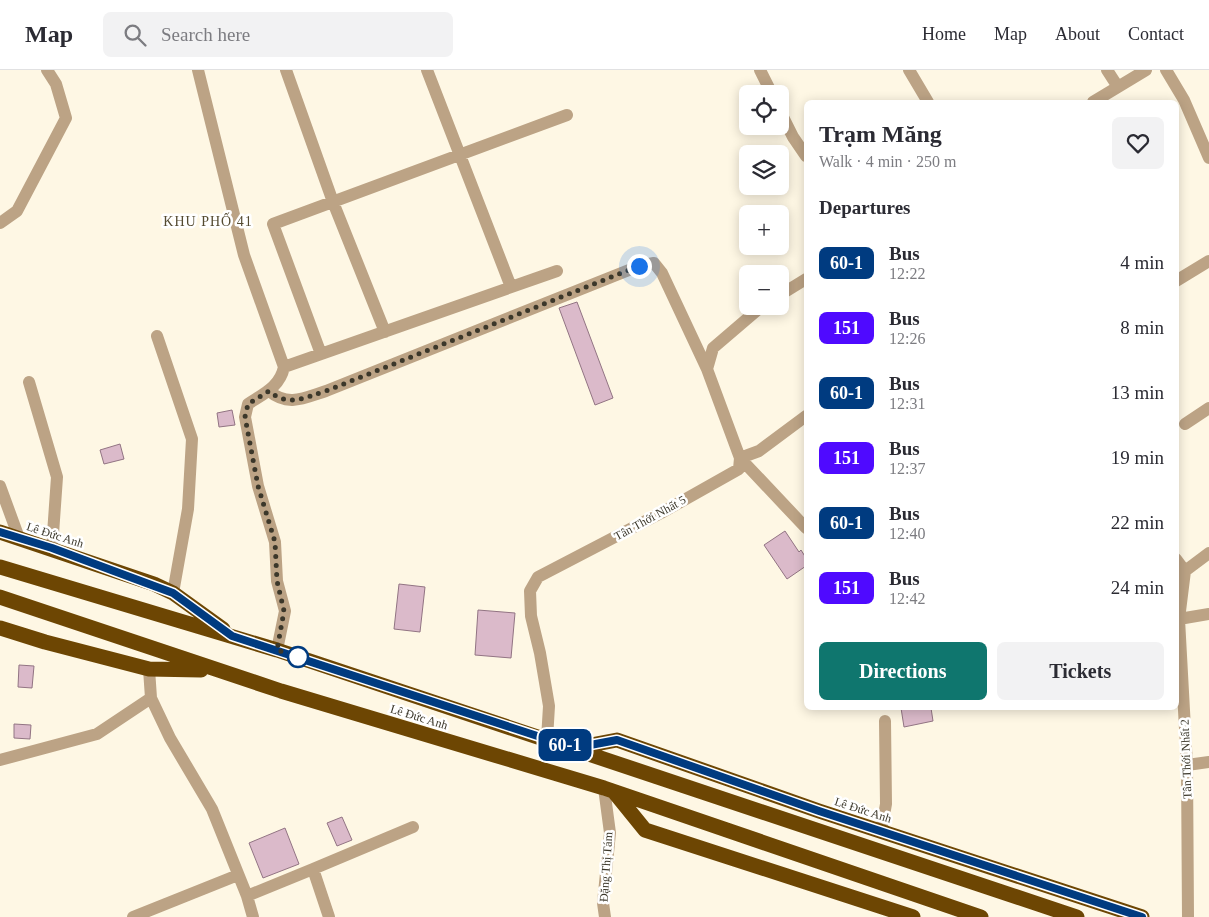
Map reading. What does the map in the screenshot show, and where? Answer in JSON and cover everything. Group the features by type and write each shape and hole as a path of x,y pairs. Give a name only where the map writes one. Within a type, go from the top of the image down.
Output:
{"highway":[{"name":"Lê Đức Anh","path":"0,532 52,548 173,593 232,636"},
{"name":"Lê Đức Anh","path":"0,567 277,650 1077,917"},
{"name":"Lê Đức Anh","path":"0,597 83,623 215,670 609,790 981,917"},
{"name":"Lê Đức Anh","path":"0,628 45,642 149,669 215,670"},
{"name":"Lê Đức Anh","path":"574,748 617,740 881,832 1142,917"},
{"path":"609,790 646,830 889,913 913,917"}],"street":[{"path":"0,223 17,211 66,118 56,84 47,70"},
{"path":"198,70 244,254 284,367 282,377 269,391 248,404 245,417 258,486 275,542 277,581 284,611 277,650"},
{"path":"286,70 333,202 385,332"},
{"path":"427,70 511,287"},
{"path":"760,70 768,85"},
{"path":"909,70 927,100"},
{"path":"1107,70 1118,87"},
{"path":"1096,100 1146,70"},
{"path":"1166,70 1184,100 1209,158"},
{"path":"321,354 273,224 566,115"},
{"path":"789,129 804,153"},
{"path":"1179,279 1209,262"},
{"path":"269,391 279,399 296,400 326,391 556,298 639,266 654,263 662,274 707,369 740,458 804,526"},
{"path":"284,367 557,271"},
{"path":"789,289 804,280"},
{"path":"707,369 713,348 752,315"},
{"path":"157,336 192,439 188,509 173,593"},
{"path":"29,382 57,477 52,548"},
{"path":"1185,424 1209,408"},
{"path":"740,458 759,451 804,417"},
{"name":"Tân Thới Nhất 5","path":"547,739 549,706 540,653 530,616 530,591 538,577 661,513 738,469 740,458"},
{"path":"0,486 19,538"},
{"path":"1179,563 1185,571 1209,553"},
{"name":"Tân Thới Nhất 2","path":"1185,571 1179,619 1187,765 1188,917"},
{"path":"1179,619 1209,614"},
{"path":"149,669 151,698 170,738 212,809 247,896 252,917"},
{"path":"0,760 97,734 151,698"},
{"path":"881,832 886,804 885,721"},
{"path":"1187,765 1209,762"},
{"name":"Đặng Thị Tám","path":"605,917 603,903 610,833 609,790"},
{"path":"247,896 413,827"},
{"path":"313,869 329,917"},
{"path":"133,917 238,875"}],"building":[{"path":"577,302 613,398 595,405 559,308"},
{"path":"232,410 235,425 219,427 217,413"},
{"path":"120,444 124,459 104,464 100,450"},
{"path":"785,531 799,552 801,550 804,555 804,567 787,579 764,545"},
{"path":"399,584 425,587 420,632 394,629"},
{"path":"478,610 515,613 511,658 475,655"},
{"path":"19,665 34,666 32,688 18,687"},
{"path":"901,710 931,710 933,721 904,727"},
{"path":"14,724 31,725 30,739 14,738"},
{"path":"342,817 352,840 337,846 327,823"},
{"path":"285,828 299,864 263,878 249,843"}],"bus line":[{"name":"60-1","path":"0,532 154,584 173,593 232,636 574,748 617,740 819,811 1142,917"}],"district":[{"name":"KHU PHỐ 41","path":"208,221"}],"route":[{"path":"298,657 277,650 284,611 277,581 275,542 258,486 245,417 248,404 269,391 279,399 296,400 326,391 639,266"}]}
